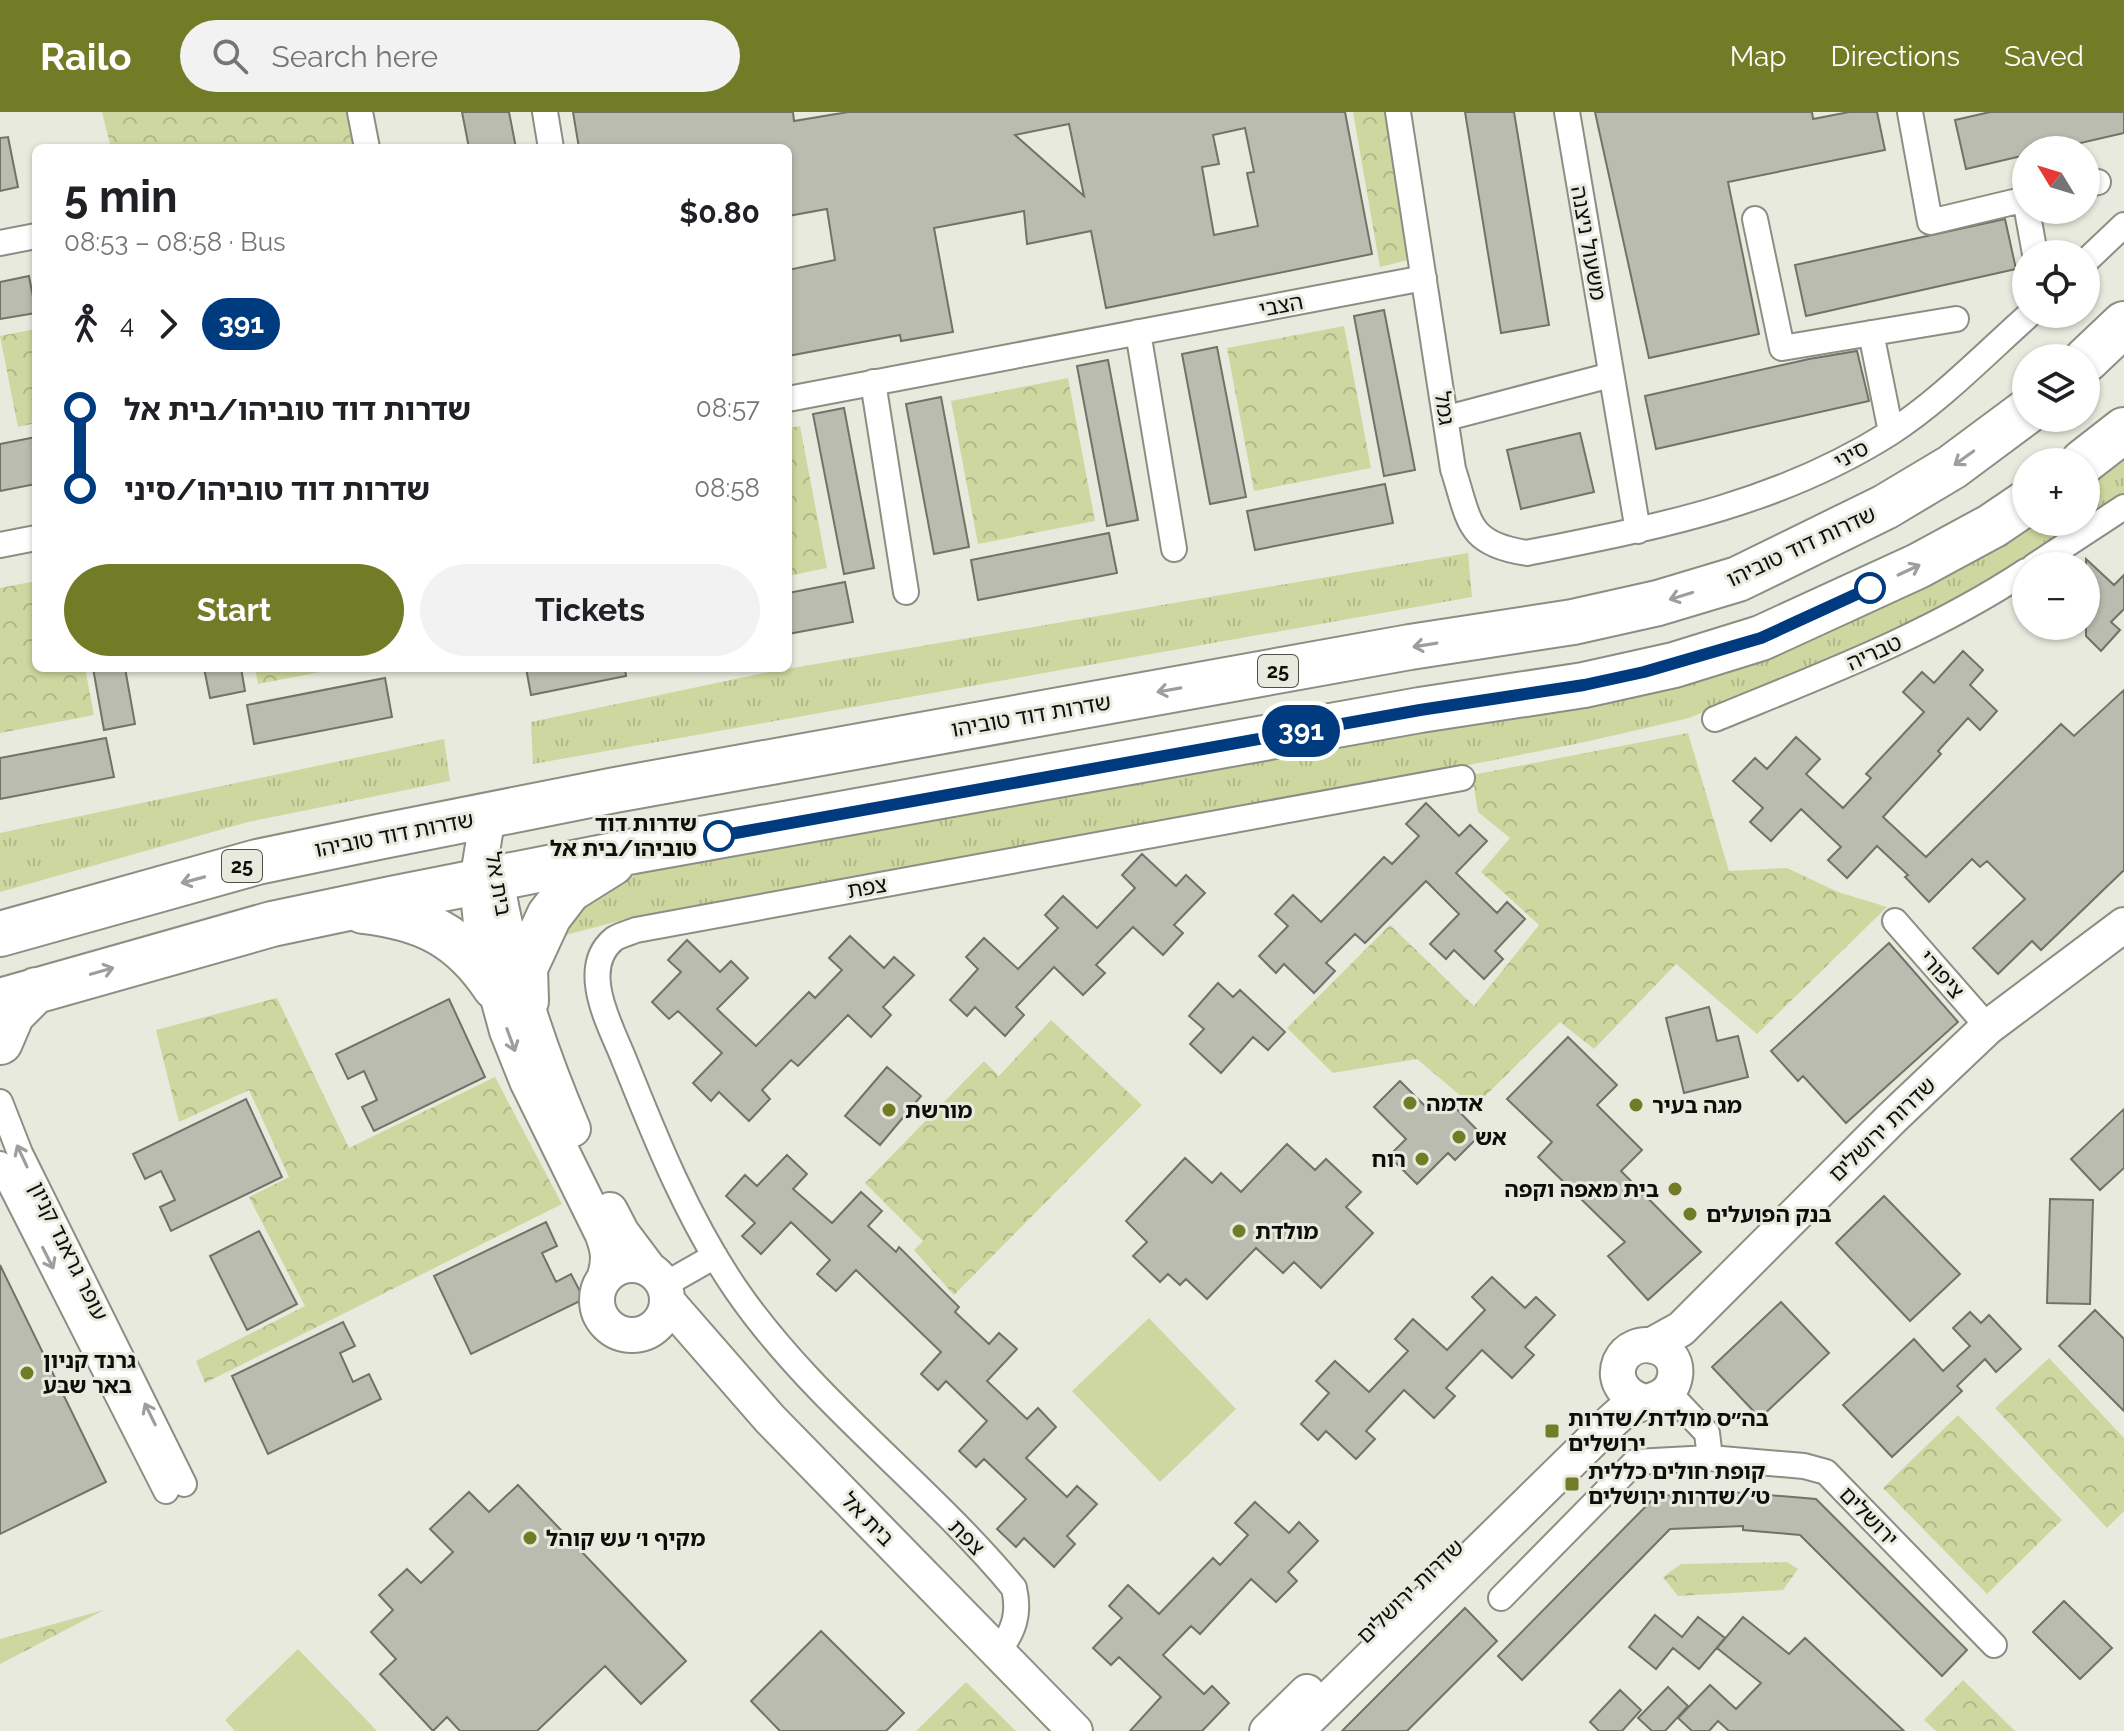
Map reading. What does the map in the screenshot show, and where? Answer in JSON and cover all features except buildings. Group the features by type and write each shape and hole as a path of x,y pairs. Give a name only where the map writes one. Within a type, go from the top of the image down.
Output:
{"highway":[{"path":"2100,347 2124,324"},
{"name":"שדרות דוד טוביהו","path":"0,934 257,862 488,815 1410,647 1573,622 1658,603 1738,579 1885,507 1952,467 2012,422"},
{"path":"2100,449 2124,430"},
{"path":"0,1042 18,996 272,924 634,851 1420,710 1584,685 1674,665 1761,638 1918,566 2012,512"},
{"path":"345,909 391,914 447,935 510,994 549,916 569,890 634,851"}],"street":[{"path":"360,112 366,144"},
{"path":"545,112 550,144"},
{"name":"גמל","path":"1398,112 1453,469 1471,524 1481,537 1498,549 1527,553 1638,531"},
{"name":"משעול ניצנה","path":"1567,112 1638,531"},
{"path":"1910,112 1930,222 2012,206"},
{"path":"1755,219 1782,348 1956,319"},
{"path":"2100,248 2124,225"},
{"path":"0,243 32,237"},
{"name":"הצבי","path":"792,398 1424,278"},
{"name":"סיני","path":"1638,531 1770,494 1836,464 1891,432 1959,378 2014,328"},
{"path":"1138,332 1174,549"},
{"path":"1871,333 1891,432"},
{"path":"1447,418 1611,375"},
{"path":"873,382 906,592"},
{"path":"2055,552 2124,507"},
{"path":"0,545 32,539"},
{"name":"טבריה","path":"1715,719 1872,655 1967,608 2012,580"},
{"name":"צפת","path":"998,1652 1016,1622 1018,1605 1014,1588 794,1361 738,1293 715,1256 682,1194 648,1119 602,998 598,984 599,965 607,947 616,938 636,930 1462,778"},
{"name":"בית אל","path":"488,815 486,880 510,994 606,1202 659,1296 770,1419 1075,1731"},
{"name":"ציפורי","path":"1895,921 1988,1027"},
{"name":"שדרות ירושלים","path":"1652,1345 1681,1329 1870,1139 1988,1027 2124,925"},
{"name":"שדרות ירושלים","path":"1296,1731 1612,1421 1663,1388 1692,1344 1777,1256 1946,1092 2124,950"},
{"name":"בית אל","path":"510,994 507,1031 527,1081 602,1233 609,1252 604,1279"},
{"name":"עופר גראנד קניון","path":"0,1102 20,1153 175,1488 0,1164"},
{"path":"659,1296 628,1265 617,1268 604,1279 597,1299 598,1310 606,1324 615,1331 631,1336 642,1334 659,1296 715,1256"},
{"name":"בית אל","path":"659,1296 668,1331 694,1352 761,1430 1050,1731"},
{"path":"1652,1345 1667,1353 1663,1388 1629,1396 1619,1381 1619,1366 1627,1352 1634,1347 1652,1345"},
{"name":"שדרות ירושלים","path":"1267,1731 1594,1411 1619,1381"},
{"path":"1663,1388 1707,1433 1710,1458"},
{"name":"ירושלים","path":"1501,1598 1635,1462 1710,1458 1804,1466 1826,1472 1994,1645"}],"green space":[{"path":"102,112 346,112 352,144 110,144"},
{"path":"1353,112 1384,112 1408,260 1380,267"},
{"path":"1344,326 1371,468 1254,491 1227,348"},
{"path":"32,330 32,424 18,427 0,336"},
{"path":"1068,378 1095,521 978,544 951,401"},
{"path":"800,426 827,568 792,575 792,427"},
{"path":"2124,453 2124,493 2100,509 2100,472"},
{"path":"2013,536 2058,536 2034,552 2012,552 2012,566 1901,631 1689,718 1367,785 623,920 554,938 567,914 608,885 642,873 958,815 1839,622 1959,571"},
{"path":"1468,553 1472,597 533,764 531,722 769,672 792,672 792,668"},
{"path":"32,582 32,672 86,672 94,715 0,733 0,588"},
{"path":"256,672 320,672 258,684"},
{"path":"1688,733 1729,871 1787,868 1838,892 1887,907 1757,1034 1676,964 1594,1049 1560,1022 1474,1107 1417,1059 1333,1073 1287,1028 1390,925 1474,1006 1539,925 1481,872 1510,838 1478,812 1472,775"},
{"path":"444,739 450,781 248,822 0,892 0,833"},
{"path":"277,998 349,1148 495,1077 562,1204 205,1383 196,1361 305,1306 249,1197 289,1177 249,1090 179,1122 156,1030"},
{"path":"1051,1020 1142,1105 954,1295 914,1250 923,1241 865,1183 984,1061 999,1076"},
{"path":"1149,1318 1236,1409 1160,1482 1072,1391"},
{"path":"2049,1358 2124,1438 2124,1511 2107,1528 1995,1408"},
{"path":"1958,1415 2062,1520 1987,1594 1883,1488"},
{"path":"1787,1562 1798,1569 1783,1590 1678,1596 1663,1577 1681,1564"},
{"path":"104,1610 0,1664 0,1639"},
{"path":"298,1649 377,1731 235,1731 225,1720"},
{"path":"1963,1680 2015,1731 1936,1731 1924,1720"},
{"path":"966,1682 1016,1731 916,1731"}],"bus line":[{"name":"391","path":"719,836 1420,710 1584,685 1674,665 1761,638 1870,588"}],"place":[{"name":"שדרות דוד טוביהו/בית אל","path":"719,836"},
{"name":"אדמה","path":"1410,1103"},
{"name":"מגה בעיר","path":"1636,1105"},
{"name":"מורשת","path":"889,1110"},
{"name":"אש","path":"1459,1137"},
{"name":"רוח","path":"1422,1159"},
{"name":"בית מאפה וקפה","path":"1675,1189"},
{"name":"בנק הפועלים","path":"1690,1214"},
{"name":"מולדת","path":"1239,1231"},
{"name":"גרנד קניון באר שבע","path":"27,1373"},
{"name":"בה״ס מולדת/שדרות ירושלים","path":"1552,1431"},
{"name":"קופת חולים כללית ט׳/שדרות ירושלים","path":"1572,1484"},
{"name":"מקיף ו׳ עש קוהל","path":"530,1538"}]}
